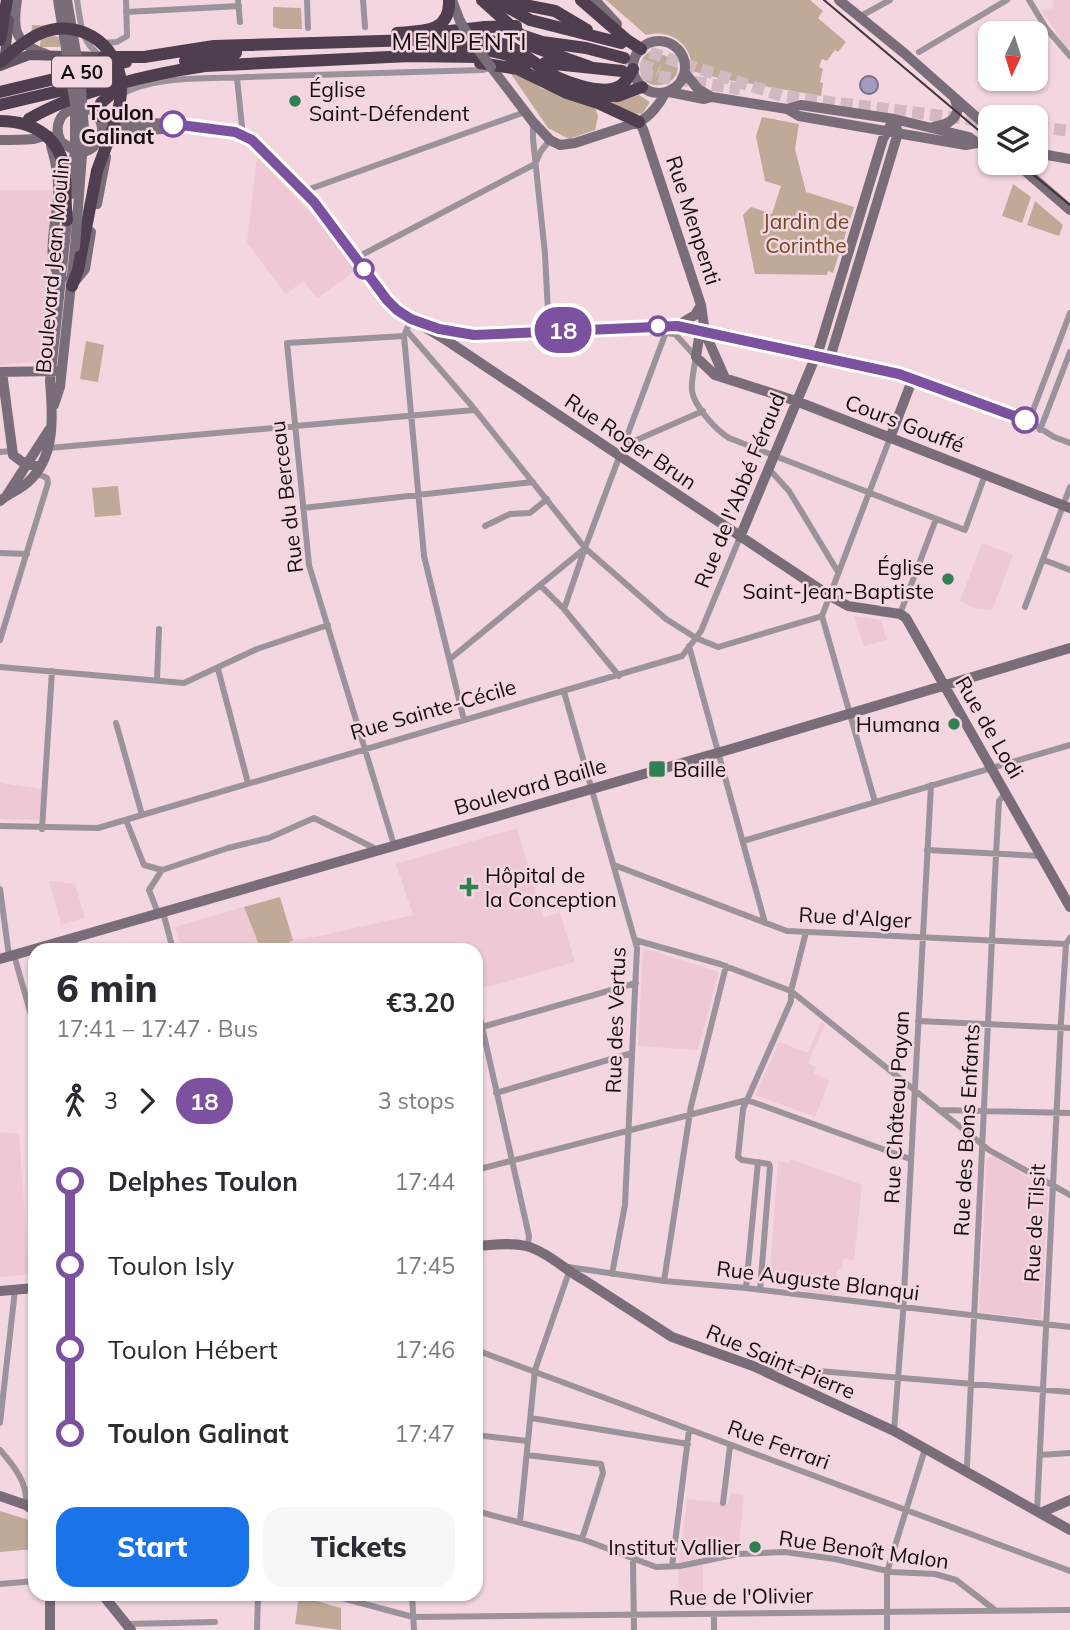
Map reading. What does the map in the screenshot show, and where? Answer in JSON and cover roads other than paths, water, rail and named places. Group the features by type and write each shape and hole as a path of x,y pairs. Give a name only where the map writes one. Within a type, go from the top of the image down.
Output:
{"highway":[{"path":"0,40 12,0"},
{"path":"450,0 459,17"},
{"path":"289,43 334,35 406,32 435,27 443,23 448,16 450,0"},
{"path":"471,0 488,18 518,41 590,67"},
{"path":"482,0 521,35 542,42 586,48 626,66"},
{"path":"495,0 519,16 551,27"},
{"path":"513,0 555,11 596,35"},
{"path":"581,0 627,40 644,47"},
{"path":"361,40 516,26 551,27 596,35 621,43"},
{"path":"1,64 37,35 59,29 90,34 113,54 121,85 119,101 88,206 78,270 67,282"},
{"path":"103,57 144,57 214,47 289,43 474,39 510,46 543,65 550,75 572,84 609,89 622,85 626,66"},
{"path":"174,63 228,54 419,47 486,50 508,55 555,87 579,94 608,97 627,94 642,87"},
{"name":"A 50","path":"0,106 20,94 144,57"},
{"path":"29,118 64,101 175,70 351,58 477,57"},
{"path":"351,58 380,64 484,63 518,69 639,122"},
{"path":"174,63 205,66"},
{"name":"A 50","path":"0,92 20,94 174,63"},
{"path":"543,65 626,66"},
{"path":"99,119 101,103 110,93 131,81"},
{"path":"0,121 31,125 53,142 65,173 67,220"}],"main road":[{"path":"0,13 2,0"},
{"path":"12,0 17,34 28,46 47,54"},
{"path":"12,0 1,64 29,55 103,57"},
{"name":"Boulevard Jean Moulin","path":"58,0 75,104 75,149 67,220 70,247"},
{"name":"Boulevard Jean Moulin","path":"52,408 60,387 70,247 83,150 83,100 67,0"},
{"path":"595,0 622,29 644,47"},
{"path":"839,0 978,118"},
{"path":"459,17 471,40 525,112 550,140 560,145 568,145 639,122 667,92 679,84 685,73 682,54 672,44 659,41 644,47 626,66 637,82 649,91 667,92 704,99 712,97"},
{"path":"685,73 698,89 712,97 787,108 801,105 894,119 969,137 977,143"},
{"path":"929,128 948,123 957,115 958,109 953,96"},
{"path":"36,138 58,125 67,111 76,107 90,110 99,119 185,126 235,132 243,136"},
{"path":"787,108 799,116 966,145 977,143"},
{"path":"0,128 29,118 52,117 58,125 63,144 56,170"},
{"path":"99,119 100,137 106,153 100,172"},
{"path":"830,358 898,133 894,119"},
{"name":"Rue de l'Abbé Féraud","path":"740,537 824,332 887,132 894,119"},
{"name":"Rue Menpenti","path":"639,122 701,306 705,332"},
{"path":"0,140 48,136 74,151 85,151 100,137 121,131 185,126"},
{"path":"100,172 121,131"},
{"name":"Rue Roger Brun","path":"243,136 259,146 304,191 387,300 411,319 451,337 620,456 830,596"},
{"path":"36,138 49,142 54,156 58,195 54,268 67,282"},
{"path":"1048,155 1070,159"},
{"path":"1030,175 1070,210"},
{"name":"Boulevard Jean Moulin","path":"4,498 26,484 38,470 51,439 51,369 67,282"},
{"path":"671,330 695,315 701,306"},
{"path":"451,337 549,331 705,332"},
{"path":"696,357 699,338 705,332"},
{"path":"705,332 725,379"},
{"path":"824,332 836,336"},
{"path":"815,355 913,378 890,438"},
{"name":"Cours Gouffé","path":"696,357 709,371 725,379 796,401 1066,507"},
{"path":"38,470 26,466 12,451 1,372 51,369 61,375"},
{"name":"Boulevard Jean Moulin","path":"4,498 50,430"},
{"path":"830,596 848,607 900,614"},
{"name":"Rue de Lodi","path":"900,614 906,618 1070,907"},
{"name":"Boulevard Baille","path":"56,943 161,913 371,846 394,845 1070,648"},
{"name":"Boulevard Baille","path":"8,957 28,951"},
{"name":"Rue Saint-Pierre","path":"483,1246 528,1246 672,1337 753,1366 894,1431 1070,1530"},
{"path":"0,1291 28,1289"},
{"path":"0,1496 28,1506"},
{"path":"1039,1512 1070,1500"},
{"path":"50,1601 50,1630"},
{"path":"108,1601 129,1627"}],"street":[{"path":"77,0 85,40 92,50 103,57"},
{"path":"85,40 98,43 123,40 127,36 126,0"},
{"path":"307,0 308,28"},
{"path":"363,0 365,27"},
{"path":"859,17 890,0"},
{"path":"919,52 1007,0"},
{"path":"1029,0 1046,28 1070,56"},
{"path":"126,12 238,3 240,22"},
{"path":"99,119 105,107 119,95 145,85 237,78 482,70 491,67"},
{"path":"237,78 243,136"},
{"path":"304,191 525,112"},
{"path":"533,122 549,331"},
{"path":"356,258 535,164 541,150 550,140"},
{"path":"1029,421 1070,313"},
{"path":"411,319 405,333 424,556 464,720"},
{"path":"565,610 585,548 671,330 696,357 692,390 703,411 720,433 965,530 985,475"},
{"path":"705,332 815,355"},
{"path":"405,333 474,410 585,548 666,619 718,648 822,615"},
{"name":"Rue du Berceau","path":"394,845 309,565 287,343 405,333"},
{"path":"1041,430 1070,354"},
{"path":"913,378 1029,421 1041,430 1070,443"},
{"path":"48,448 474,410"},
{"path":"625,445 703,411"},
{"path":"875,802 822,615 890,438"},
{"path":"0,452 12,451"},
{"path":"769,469 789,491 838,572"},
{"path":"0,640 48,483 47,478 38,470"},
{"path":"303,508 533,481"},
{"path":"1025,607 1066,507 1070,487"},
{"path":"485,526 510,514 530,513 547,499"},
{"path":"900,614 936,519"},
{"name":"Rue de l'Abbé Féraud","path":"696,638 740,537"},
{"path":"450,659 585,548"},
{"path":"0,553 27,554"},
{"path":"1044,560 1070,570"},
{"path":"540,585 565,610 619,676"},
{"path":"0,667 184,683 257,649 328,625"},
{"path":"157,680 159,629"},
{"name":"Rue Sainte-Cécile","path":"0,826 93,829 127,820 682,656 696,638"},
{"path":"689,646 765,923"},
{"path":"218,669 248,783"},
{"path":"43,829 52,671"},
{"name":"Rue des Vertus","path":"564,692 635,940 636,984 625,1205 612,1273"},
{"path":"116,723 142,815"},
{"path":"743,841 1070,745"},
{"name":"Rue Château Payan","path":"894,1431 931,785"},
{"name":"Rue des Bons Enfants","path":"965,1471 984,1145 999,802 1006,792"},
{"path":"127,820 144,865 162,870 228,848 269,838 314,818 371,846"},
{"path":"927,850 1041,856"},
{"name":"Rue d'Alger","path":"614,864 788,931 992,941 1068,941"},
{"path":"162,870 149,890 161,913 171,943"},
{"path":"0,889 8,957 28,1010"},
{"path":"760,1290 770,1167 769,1164 738,1157 743,1109 791,1001 791,991 807,932"},
{"path":"73,938 75,943"},
{"path":"635,940 726,966 791,991 984,1145 1070,1195"},
{"name":"Rue de Tilsit","path":"1039,1512 1042,1390 1068,941"},
{"path":"664,1280 690,1114 726,966"},
{"path":"483,1027 636,984"},
{"path":"918,1021 1070,1028"},
{"path":"483,1032 529,1236 528,1246"},
{"path":"496,1093 632,1053"},
{"path":"483,1168 747,1100 910,1159"},
{"path":"939,1110 1070,1113"},
{"path":"746,1288 758,1162"},
{"path":"520,1521 534,1373 566,1269"},
{"name":"Rue Auguste Blanqui","path":"566,1269 1070,1328"},
{"path":"0,1423 15,1290"},
{"name":"Rue Ferrari","path":"483,1353 1070,1571"},
{"path":"753,1366 1070,1392"},
{"path":"531,1418 688,1444"},
{"path":"672,1567 690,1430"},
{"path":"483,1437 528,1441"},
{"path":"723,1503 730,1446"},
{"path":"887,1630 887,1572 925,1449"},
{"path":"0,1450 25,1485 28,1494"},
{"path":"1040,1455 1070,1453"},
{"path":"527,1455 601,1464 603,1472 582,1539"},
{"name":"Rue Benoît Malon","path":"483,1513 582,1539 656,1567 672,1567 738,1554 785,1552 835,1559 887,1572 935,1574 956,1580 995,1610"},
{"path":"633,1559 634,1630"},
{"path":"0,1584 28,1582"},
{"path":"257,1630 258,1601"},
{"name":"Rue de l'Olivier","path":"353,1601 413,1617 1070,1610"},
{"path":"412,1601 414,1630"},
{"path":"714,1614 714,1630"},
{"path":"129,1627 215,1622"}],"tunnel":[{"path":"633,47 782,96 978,120"},
{"path":"624,58 659,71"},
{"path":"623,71 740,89"},
{"path":"1048,128 1070,131"}],"tram line":[{"path":"824,0 978,130"},
{"path":"1034,175 1070,205"}],"place":[{"name":"Église Saint-Défendent","path":"295,101"},
{"name":"Toulon Galinat","path":"173,124"},
{"name":"Église Saint-Jean-Baptiste","path":"948,579"},
{"name":"Humana","path":"954,724"},
{"name":"Baille","path":"657,769"},
{"name":"Hôpital de la Conception","path":"469,887"},
{"name":"Institut Vallier","path":"755,1547"}],"district":[{"name":"MENPENTI","path":"460,41"}],"park label":[{"name":"Jardin de Corinthe","path":"806,233"}]}
